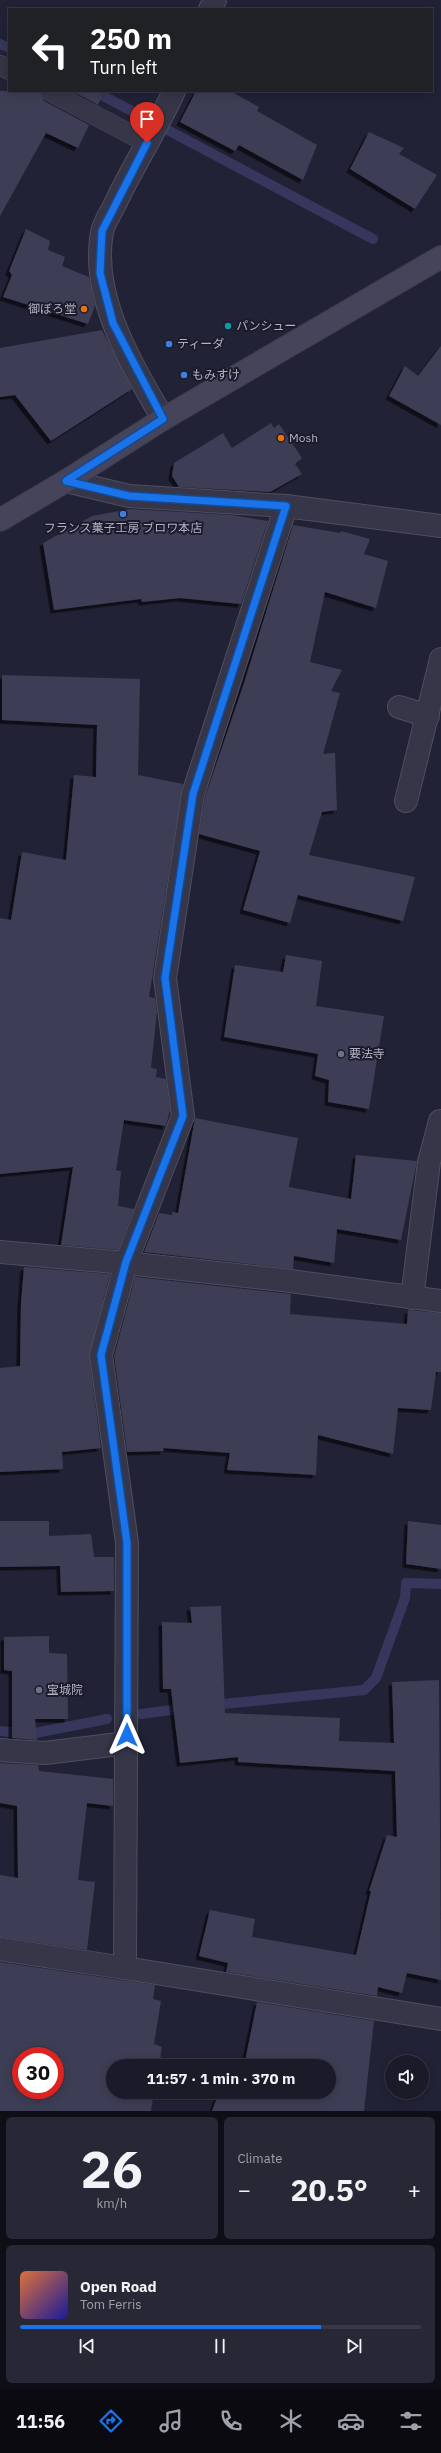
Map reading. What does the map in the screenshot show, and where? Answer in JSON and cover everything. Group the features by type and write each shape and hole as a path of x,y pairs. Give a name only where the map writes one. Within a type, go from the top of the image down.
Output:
{"main road":[{"path":"0,520 66,481 163,419 441,256"}],"street":[{"path":"163,419 113,323 100,273 102,231 174,92"},
{"path":"66,481 129,496 286,506 441,526"},
{"path":"126,1968 127,1543 101,1355 126,1262 183,1116 165,978 193,794 286,506"},
{"path":"406,801 441,659"},
{"path":"399,707 428,716"},
{"path":"412,1298 429,1162 440,1121"},
{"path":"0,1252 126,1262 283,1280 441,1301"},
{"path":"0,1750 45,1753 127,1727"},
{"path":"0,1949 441,2019"}],"lane":[{"path":"52,92 154,132"}],"building":[{"path":"0,91 39,92 44,101 89,125 78,148 46,133 0,216"},
{"path":"74,92 104,92 98,105"},
{"path":"195,92 232,92 259,107 257,111 317,145 303,180 239,145 235,151 180,122"},
{"path":"369,132 404,148 399,154 437,175 415,209 350,169"},
{"path":"26,229 50,241 48,250 65,257 62,266 89,277 95,306 88,324 3,297 12,275 9,271"},
{"path":"102,330 132,389 51,441 15,395 0,397 0,348"},
{"path":"441,346 441,425 389,396 405,366 418,376"},
{"path":"271,423 274,428 279,424 302,458 295,464 302,474 270,492 179,487 172,476 174,463 223,433 232,448"},
{"path":"130,509 232,515 268,521 241,604 180,598 142,602 141,599 54,610 43,543 92,516"},
{"path":"293,525 340,533 341,531 370,539 364,554 388,561 376,608 325,592 310,662 342,670 331,691 340,693 323,754 335,753 337,810 322,812 309,855 415,877 403,921 298,895 290,923 243,910 260,851 199,834 205,797 244,683"},
{"path":"2,675 140,679 138,775 183,784 149,997 155,998 157,1012 151,1068 157,1069 156,1077 166,1079 170,1110 166,1126 124,1120 116,1170 121,1171 118,1206 134,1209 118,1250 61,1245 73,1167 0,1174 0,918 11,920 22,852 66,860 74,775 96,777 97,725 2,720"},
{"path":"286,955 322,961 316,1006 384,1016 369,1109 328,1102 329,1080 315,1076 318,1054 224,1037 235,965 283,972"},
{"path":"195,1118 298,1138 289,1187 351,1199 356,1155 417,1161 401,1240 337,1229 334,1263 294,1256 293,1269 144,1252 159,1213 172,1215 172,1212 178,1213"},
{"path":"24,1267 110,1274 89,1356 101,1448 62,1452 63,1469 0,1472 0,1368 20,1366 21,1303"},
{"path":"135,1277 291,1294 290,1314 407,1324 408,1310 441,1313 441,1372 436,1372 431,1410 398,1408 393,1454 318,1435 316,1475 227,1470 230,1453 163,1448 164,1451 127,1452 114,1356"},
{"path":"0,1521 49,1521 49,1536 91,1534 94,1557 114,1557 114,1591 61,1592 60,1566 0,1567"},
{"path":"408,1521 441,1525 441,1569 406,1564"},
{"path":"221,1606 225,1713 340,1718 339,1741 394,1743 392,1682 439,1680 441,1980 407,1973 402,1993 378,1987 377,1996 226,1972 228,1963 199,1956 210,1910 255,1919 252,1937 356,1955 371,1891 369,1891 387,1835 397,1837 395,1771 238,1762 238,1757 180,1763 171,1689 163,1689 162,1622 192,1623 190,1607"},
{"path":"49,1636 49,1653 67,1654 68,1719 35,1719 37,1740 12,1738 12,1671 4,1670 4,1637"},
{"path":"0,1763 38,1765 39,1771 113,1779 113,1806 87,1803 78,1880 95,1882 87,1950 0,1937 0,1875 18,1878 17,1806 0,1803"},
{"path":"0,1962 155,1985 153,1999 161,2001 154,2044 162,2047 160,2059 106,2059 106,2099 153,2099 151,2111 0,2111"},
{"path":"257,2002 374,2021 364,2111 212,2111 216,2099 336,2099 336,2059 245,2059"}],"waterway":[{"path":"0,44 8,48"},
{"path":"96,92 373,239"},
{"path":"212,1705 364,1690 376,1678 405,1598 406,1583 441,1584"},
{"path":"141,1714 186,1708"},
{"path":"0,1731 30,1734 107,1719"}],"place":[{"name":"御ぼろ堂","path":"84,309"},
{"name":"パンシュー","path":"228,326"},
{"name":"ティーダ","path":"169,344"},
{"name":"もみすけ","path":"184,375"},
{"name":"Mosh","path":"281,438"},
{"name":"フランス菓子工房 ブロワ本店","path":"123,514"},
{"name":"要法寺","path":"341,1054"},
{"name":"宝城院","path":"39,1690"}],"route":[{"path":"127,1735 127,1543 101,1355 126,1262 183,1116 165,978 193,794 286,506 129,496 66,481 163,419 113,323 100,273 102,231 134,164 147,143"}]}
